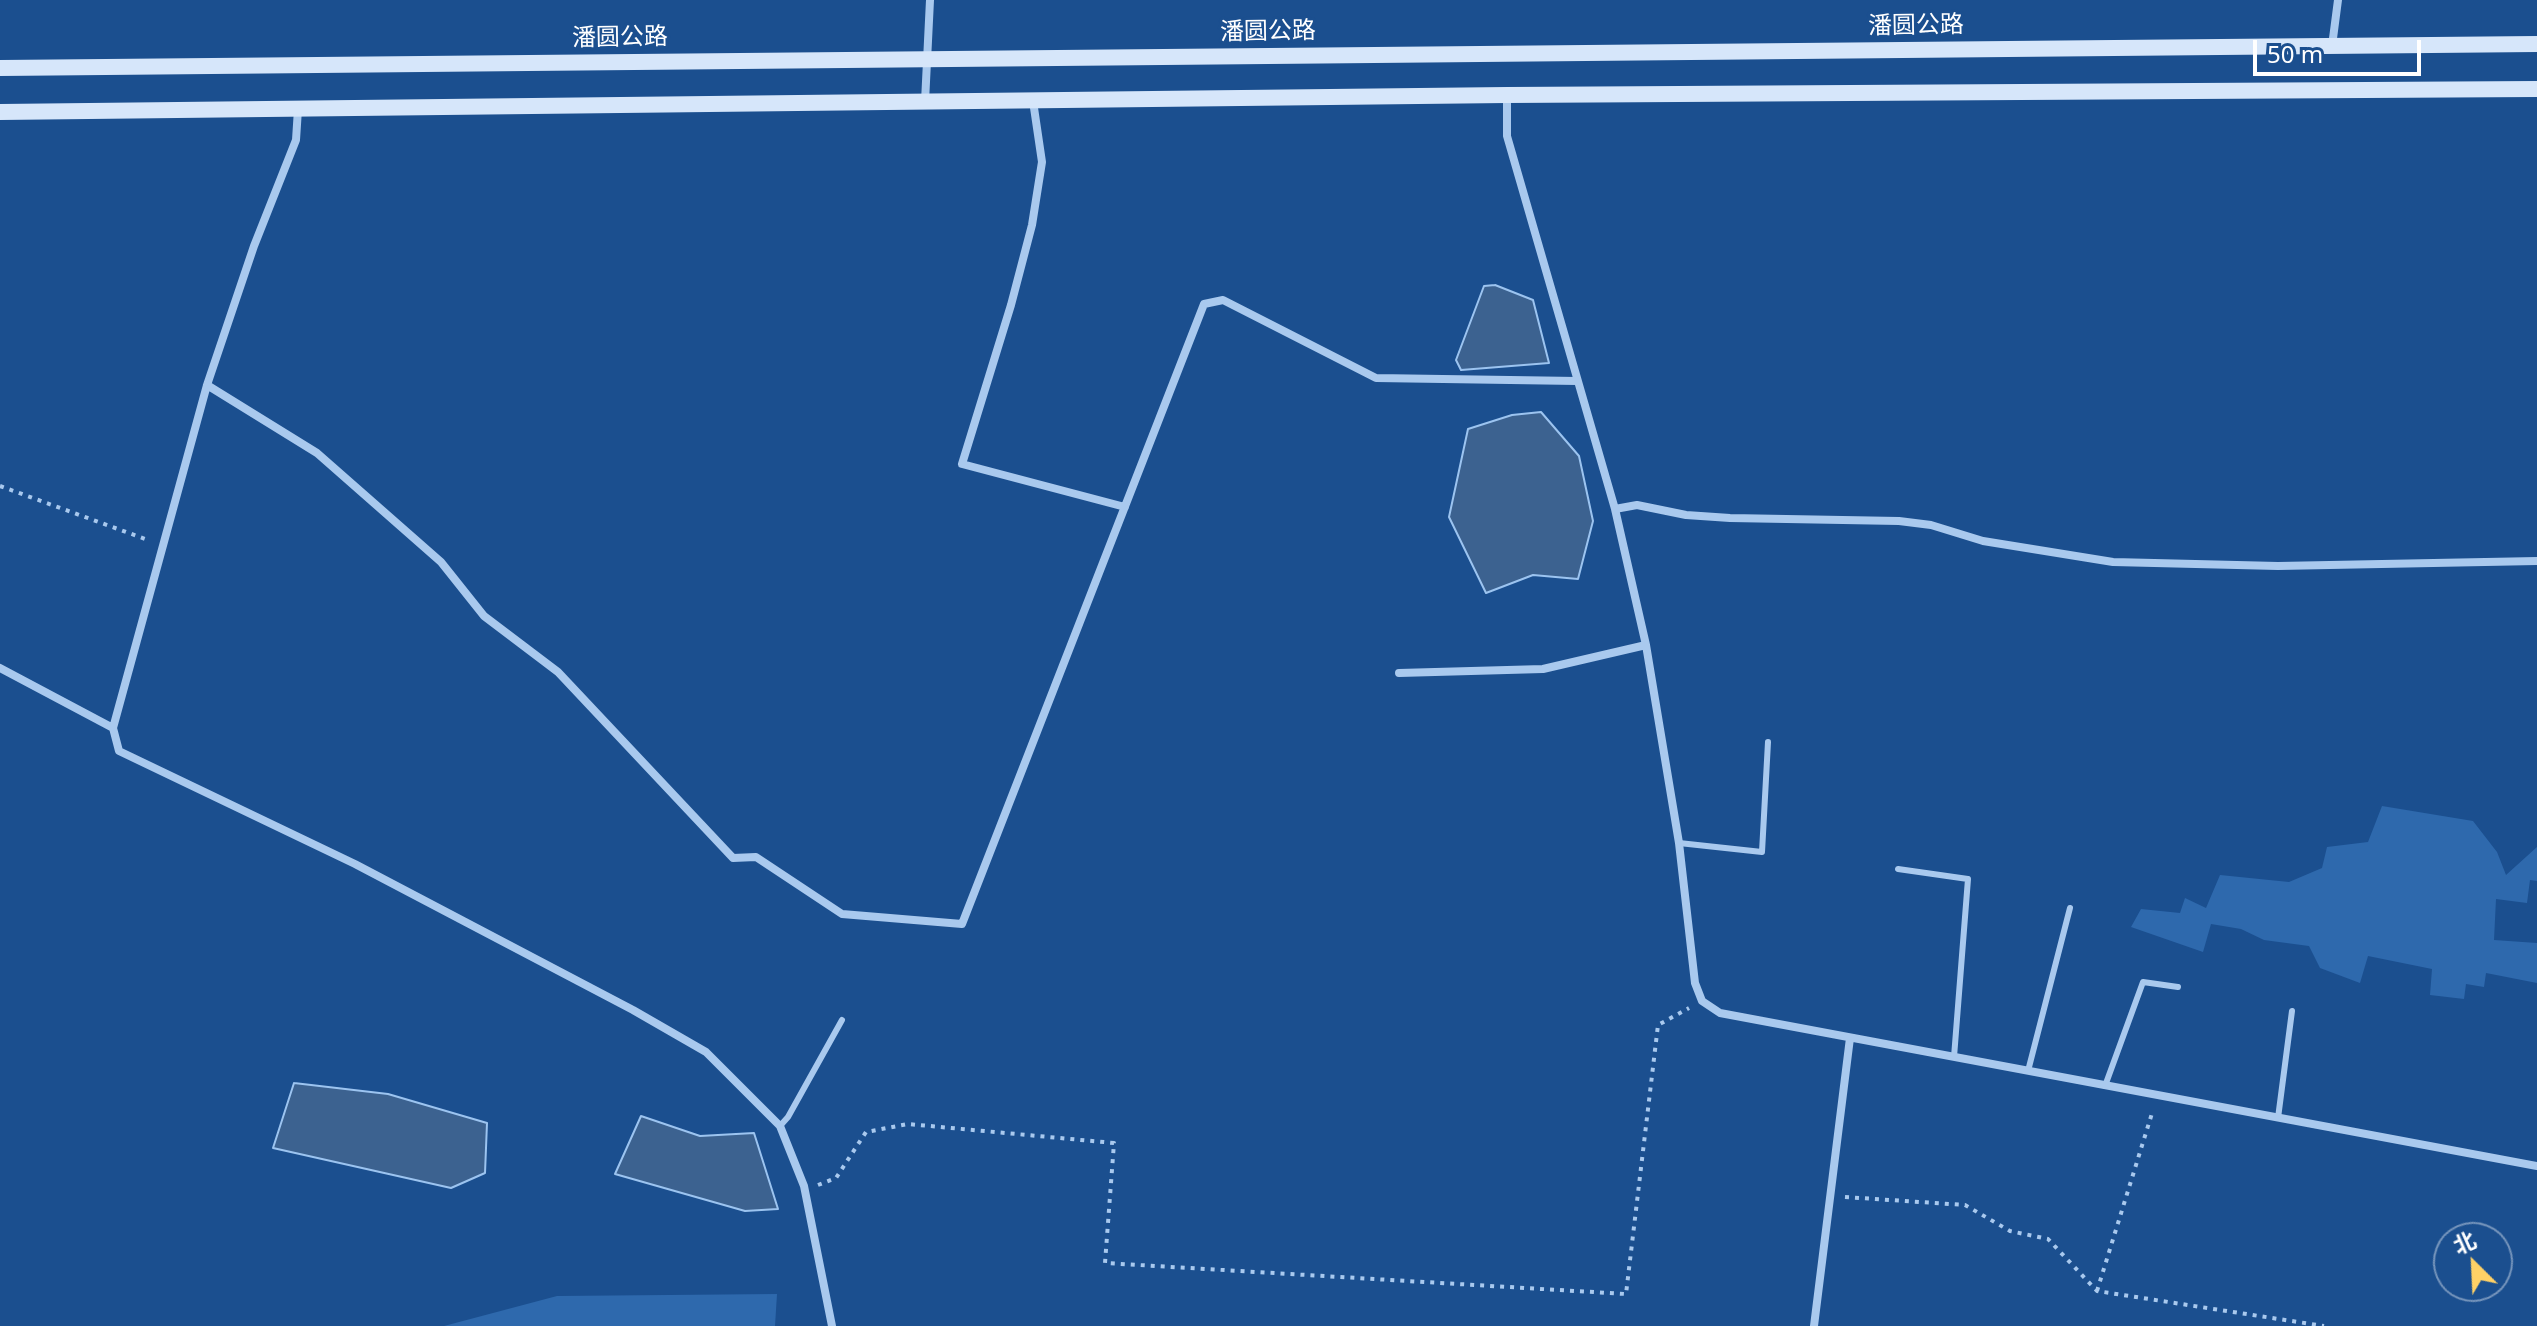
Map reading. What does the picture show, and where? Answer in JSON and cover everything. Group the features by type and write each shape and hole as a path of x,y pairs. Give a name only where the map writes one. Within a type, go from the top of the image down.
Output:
{"main road":[{"name":"潘圆公路","path":"0,68 2537,44"},
{"path":"0,112 1507,95 2537,89"}],"street":[{"path":"925,102 930,0"},
{"path":"2332,46 2338,0"},
{"path":"1507,95 1507,136 1615,509 1646,645 1679,843 1695,983 1702,1001 1720,1013 2537,1166"},
{"path":"1033,100 1042,162 1032,225 962,464 1125,507"},
{"path":"298,109 296,140 254,246 207,385 162,545 113,728 119,751 355,864 620,1002 706,1052 780,1126 804,1186 832,1326"},
{"path":"207,385 317,453 441,562 484,616 558,672 733,858 756,857 842,914 962,924 1204,304 1223,300 1376,378 1577,381"},
{"path":"1615,509 1637,505 1686,515 1730,518 1899,521 1931,525 1983,541 2113,562 2278,566 2537,561"},
{"path":"1399,673 1543,669 1646,645"},
{"path":"0,668 113,728"},
{"path":"1814,1326 1850,1038"}],"lane":[{"path":"1679,843 1762,852 1768,742"},
{"path":"1898,869 1968,879 1954,1057"},
{"path":"2028,1071 2070,908"},
{"path":"2105,1086 2143,982 2178,987"},
{"path":"2278,1118 2292,1011"},
{"path":"780,1126 842,1020"}],"path":[{"path":"0,486 162,545"},
{"path":"804,1186 824,1184 836,1178 866,1132 908,1124 1114,1143 1105,1263 1626,1294 1658,1025 1702,1001"},
{"path":"2097,1291 2158,1095"},
{"path":"1831,1196 1965,1205 2010,1231 2048,1239 2097,1291 2324,1326"}],"shaded area":[{"path":"1495,285 1533,300 1549,363 1461,370 1456,360 1484,286"},
{"path":"1541,412 1579,456 1593,521 1578,579 1533,575 1486,593 1449,517 1468,429 1512,415"},
{"path":"2382,806 2473,821 2497,852 2506,875 2537,847 2537,881 2530,880 2527,903 2496,899 2494,940 2537,943 2537,983 2486,973 2484,987 2466,984 2464,999 2430,995 2432,969 2368,956 2360,983 2320,968 2309,946 2264,940 2241,929 2211,924 2203,952 2131,927 2141,909 2180,913 2185,898 2206,908 2220,875 2289,882 2322,868 2327,847 2368,842"},
{"path":"294,1083 388,1094 487,1123 485,1173 451,1188 273,1148"},
{"path":"641,1116 700,1136 754,1133 778,1209 745,1211 615,1174"},
{"path":"777,1294 775,1326 444,1326 557,1296"}]}
